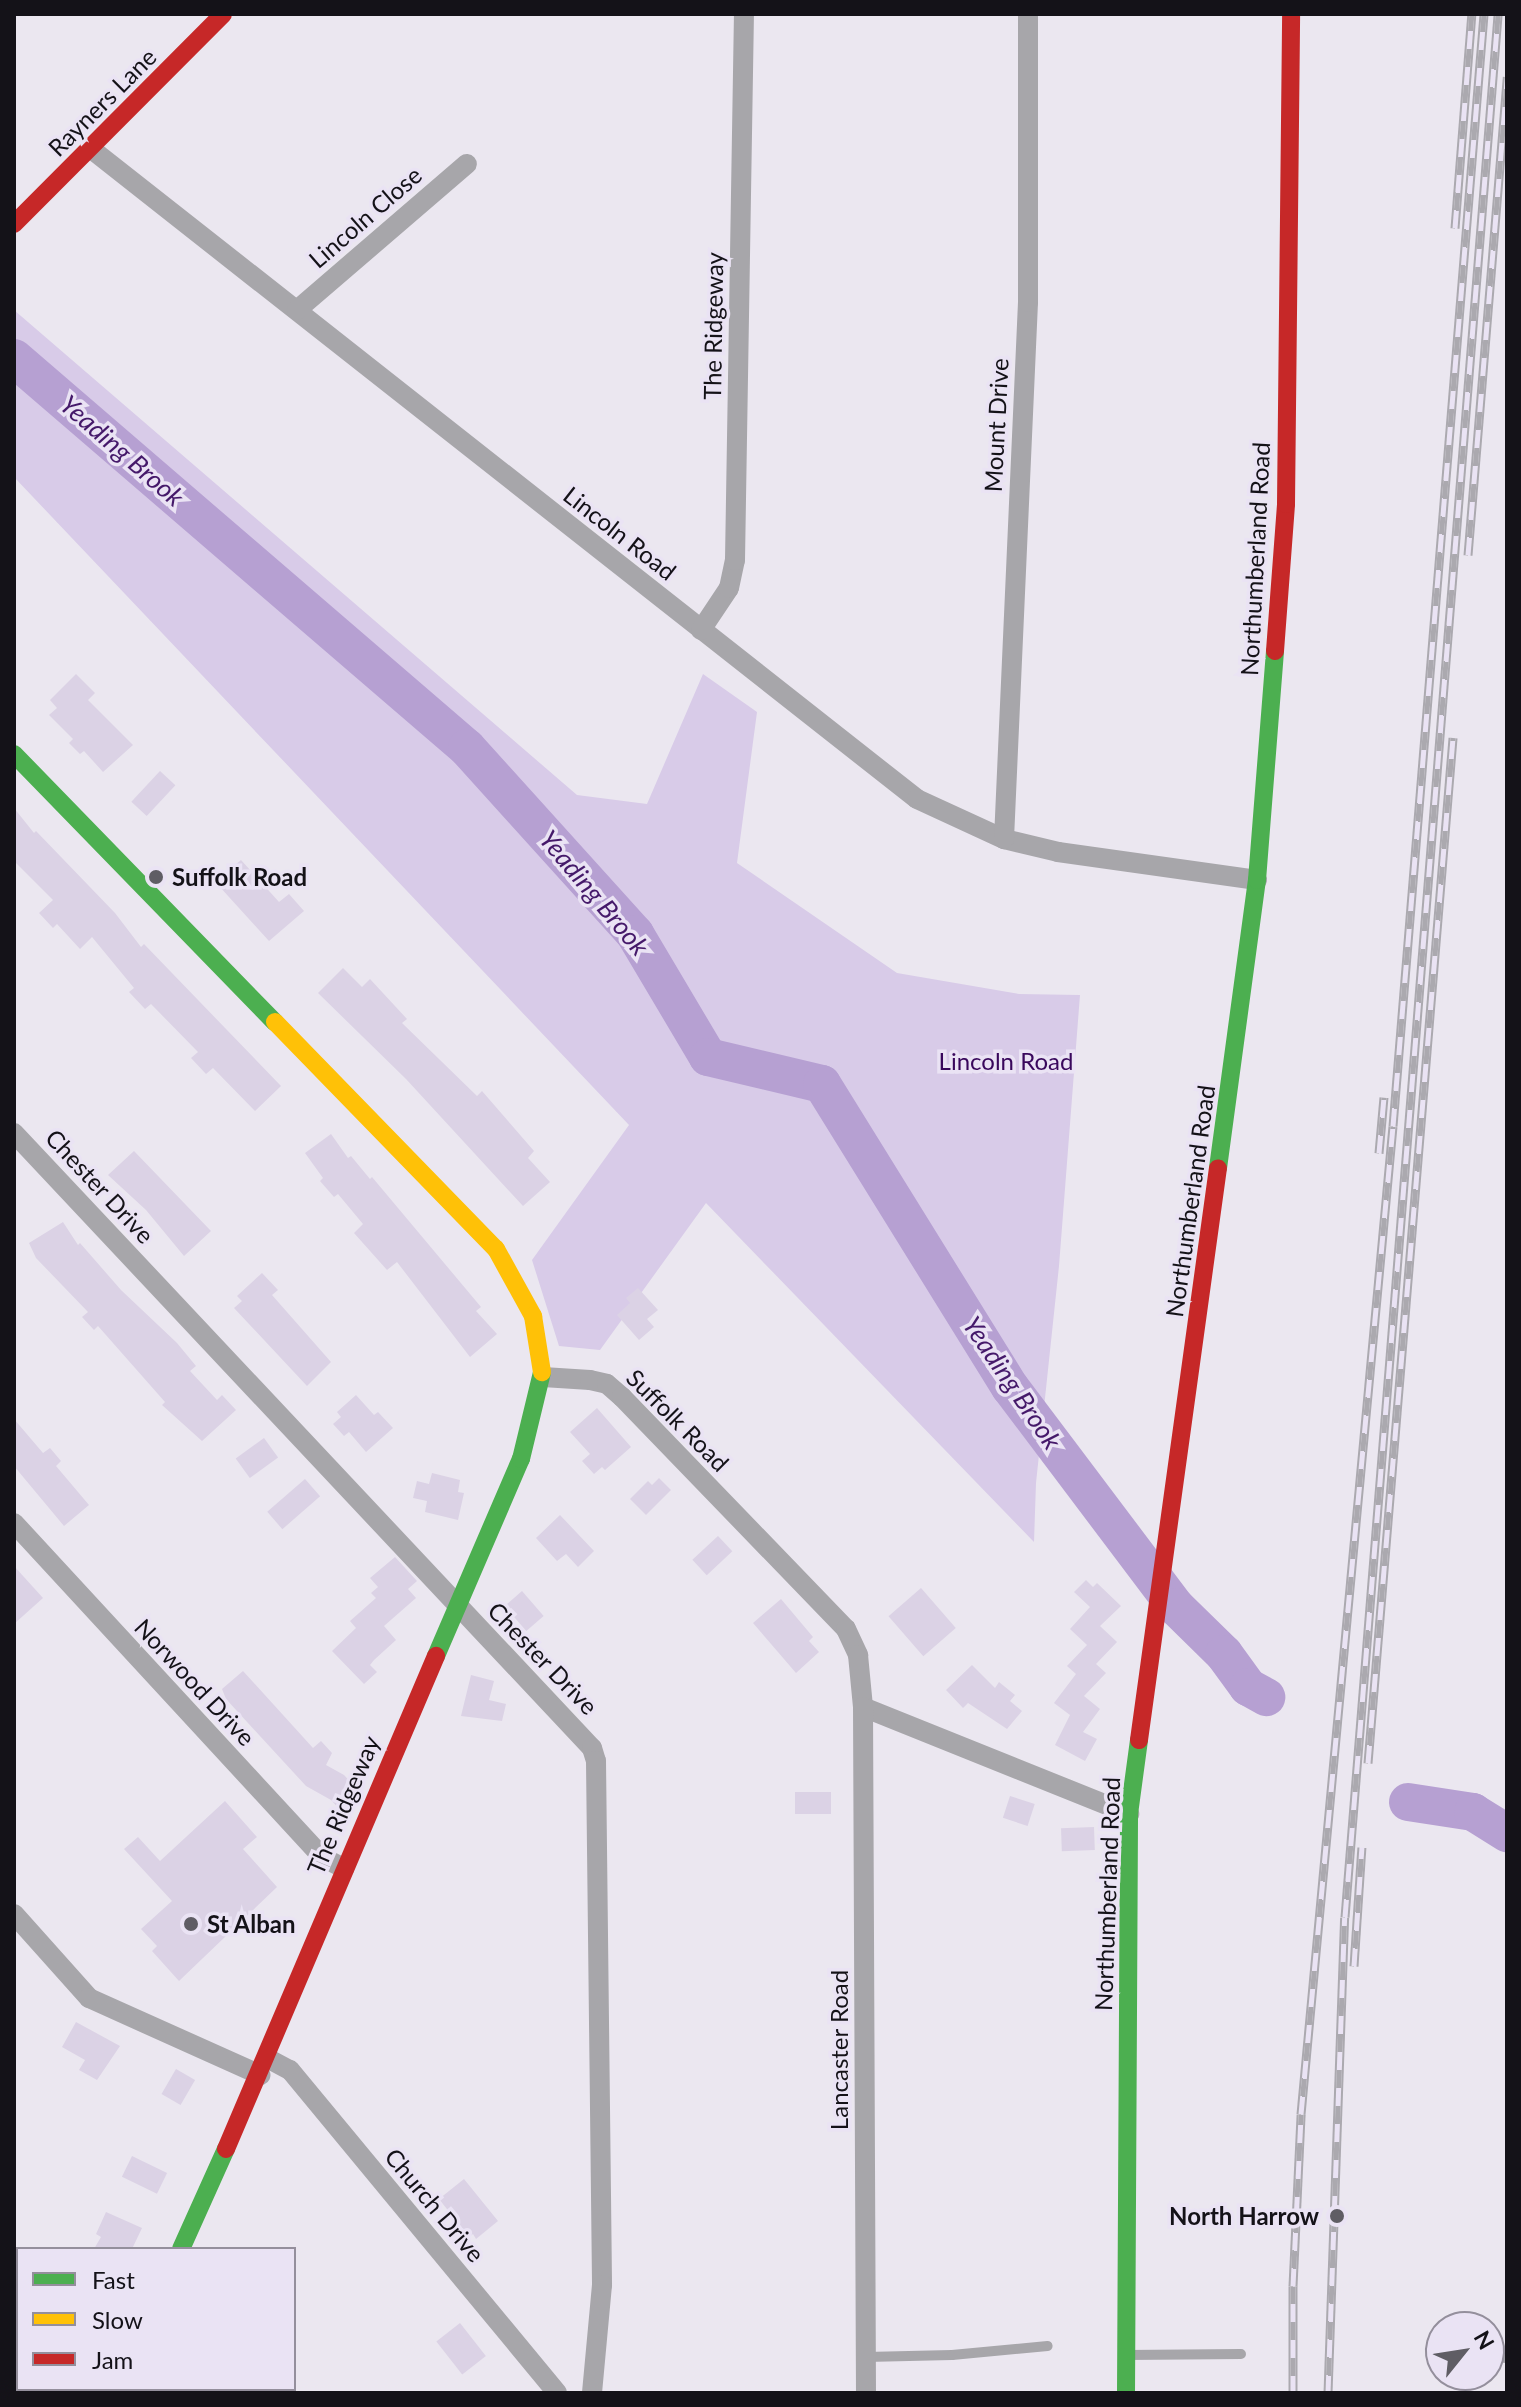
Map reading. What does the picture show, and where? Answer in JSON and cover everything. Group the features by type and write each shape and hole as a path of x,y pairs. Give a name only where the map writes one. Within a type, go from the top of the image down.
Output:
{"street":[{"name":"Rayners Lane","path":"14,224 223,14"},
{"name":"The Ridgeway","path":"701,630 729,588 735,560 744,14"},
{"name":"Mount Drive","path":"1004,839 1028,302 1028,14"},
{"name":"Northumberland Road","path":"1126,2393 1129,1814 1257,880 1286,504 1291,14"},
{"name":"Lincoln Road","path":"90,148 917,799 1004,839 1058,852 1257,880"},
{"name":"Lincoln Close","path":"297,310 467,164"},
{"path":"14,754 496,1249 533,1316 543,1377"},
{"name":"Chester Drive","path":"14,1133 592,1748 596,1761 602,2285 592,2393"},
{"name":"The Ridgeway","path":"182,2247 263,2066 344,1868 521,1459 543,1377"},
{"name":"Suffolk Road","path":"543,1377 607,1384 622,1397 846,1629 858,1655 863,1707"},
{"name":"Norwood Drive","path":"14,1523 322,1857 344,1868"},
{"path":"863,1707 1129,1814"},
{"name":"Lancaster Road","path":"863,1707 866,2393"},
{"name":"Church Drive","path":"14,1914 89,1998 263,2066 290,2070 557,2393"}],"lane":[{"path":"866,2357 952,2355 1048,2346"},
{"path":"1125,2355 1241,2354"}],"green space":[{"path":"14,310 577,795 647,804 703,674 757,712 737,863 897,973 1019,994 1080,995 1059,1266 1036,1483 1034,1542 706,1203 600,1350 559,1346 532,1260 629,1125 14,477"}],"building":[{"path":"76,674 95,693 88,700 133,745 103,772 84,751 80,754 69,743 73,739 49,715 57,708 50,700"},
{"path":"160,771 175,785 147,816 131,802"},
{"path":"14,808 34,833 36,831 115,913 141,947 144,944 281,1086 255,1111 213,1068 206,1074 191,1058 198,1052 151,1004 145,1009 129,992 134,988 92,937 80,949 57,924 53,928 39,913 53,900 14,861"},
{"path":"241,860 279,902 289,894 304,911 269,941 219,886 226,880 222,876"},
{"path":"343,968 362,987 370,979 407,1019 402,1023 477,1096 482,1091 534,1151 528,1158 550,1182 523,1206 406,1079 318,993"},
{"path":"331,1134 348,1158 351,1156 370,1179 372,1177 481,1307 476,1311 497,1334 470,1357 397,1262 387,1270 354,1233 363,1224 338,1194 334,1197 320,1181 323,1178 305,1153"},
{"path":"134,1151 211,1231 184,1256 146,1210 108,1175"},
{"path":"63,1222 78,1245 80,1243 121,1290 177,1343 196,1366 190,1371 217,1400 222,1395 236,1410 202,1441 162,1405 165,1402 98,1326 94,1330 82,1317 88,1312 36,1258 29,1243"},
{"path":"262,1273 278,1290 272,1295 331,1362 307,1386 234,1308 242,1301 237,1296"},
{"path":"638,1288 658,1310 647,1319 654,1327 639,1340 617,1315 630,1303 626,1298"},
{"path":"356,1395 374,1415 378,1412 393,1428 366,1452 349,1432 344,1436 333,1424 341,1417 337,1412"},
{"path":"597,1408 631,1447 605,1470 602,1467 594,1474 582,1461 590,1454 570,1432"},
{"path":"14,1419 43,1453 50,1448 61,1461 56,1466 89,1505 64,1526 14,1466"},
{"path":"264,1438 278,1457 250,1478 236,1459"},
{"path":"432,1473 460,1480 458,1492 464,1493 458,1520 425,1512 427,1501 413,1498 417,1481 429,1484"},
{"path":"659,1478 671,1490 646,1515 630,1499 648,1481 652,1485"},
{"path":"305,1479 320,1496 282,1529 267,1512"},
{"path":"560,1515 594,1551 578,1567 566,1554 557,1561 536,1538"},
{"path":"718,1536 732,1551 707,1575 692,1560"},
{"path":"395,1557 417,1581 408,1589 416,1598 384,1626 396,1640 370,1665 377,1672 364,1684 332,1651 356,1628 350,1621 376,1598 371,1593 378,1587 370,1578"},
{"path":"14,1566 43,1598 14,1624"},
{"path":"1086,1580 1093,1587 1097,1583 1121,1606 1100,1626 1117,1642 1096,1664 1106,1673 1084,1696 1100,1709 1083,1732 1097,1739 1085,1761 1055,1745 1070,1715 1054,1703 1076,1674 1067,1666 1087,1645 1070,1629 1090,1607 1074,1592"},
{"path":"921,1588 956,1628 923,1656 889,1616"},
{"path":"522,1591 544,1616 526,1631 505,1606"},
{"path":"781,1599 813,1637 809,1641 819,1652 796,1673 753,1623"},
{"path":"972,1665 995,1688 999,1682 1015,1695 1010,1701 1022,1711 1007,1729 968,1703 963,1708 946,1690"},
{"path":"243,1671 313,1748 321,1741 332,1753 326,1765 344,1775 355,1787 342,1812 331,1800 306,1786 226,1699 222,1689"},
{"path":"471,1675 494,1681 489,1700 506,1704 502,1721 461,1716"},
{"path":"795,1792 831,1792 831,1814 795,1814"},
{"path":"1010,1796 1035,1804 1028,1826 1003,1818"},
{"path":"225,1801 257,1837 243,1849 277,1887 179,1981 152,1951 157,1946 141,1929 172,1901 124,1849 138,1837 160,1861"},
{"path":"1094,1827 1095,1850 1062,1851 1061,1828"},
{"path":"76,2022 120,2046 97,2080 79,2070 85,2060 62,2047"},
{"path":"176,2069 195,2080 181,2105 162,2094"},
{"path":"132,2156 167,2173 157,2194 122,2177"},
{"path":"464,2179 498,2221 476,2239 473,2234 469,2237 439,2199"},
{"path":"106,2212 142,2228 133,2247 95,2247 101,2237 96,2234"},
{"path":"460,2323 486,2356 462,2375 436,2341"}],"waterway":[{"name":"Yeading Brook","path":"14,358 467,748 635,934 708,1057 822,1084 1010,1387 1176,1607 1224,1654 1248,1687 1266,1697"},
{"name":"Yeading Brook","path":"1408,1802 1473,1812 1507,1833"}],"railway":[{"path":"1455,228 1472,14"},
{"path":"1293,2393 1293,2286 1301,2114 1393,1126 1484,14"},
{"path":"1328,2393 1345,1917 1498,14"},
{"path":"1468,555 1507,77"},
{"path":"1368,1763 1453,738"},
{"path":"1379,1153 1384,1097"},
{"path":"1354,1966 1362,1847"}],"traffic: fast":[{"path":"1218,1168 1257,880 1275,651"},
{"path":"14,754 275,1022"},
{"path":"436,1656 521,1459 542,1372"},
{"path":"1126,2393 1129,1814 1139,1740"},
{"path":"182,2247 226,2149"}],"traffic: slow":[{"path":"275,1022 496,1249 533,1316 542,1372"}],"traffic: jam":[{"path":"14,224 223,14"},
{"path":"1275,651 1286,504 1291,14"},
{"path":"1139,1740 1218,1168"},
{"path":"226,2149 436,1656"}],"place":[{"name":"Suffolk Road","path":"156,877"},
{"name":"St Alban","path":"191,1924"},
{"name":"North Harrow","path":"1337,2216"}]}
